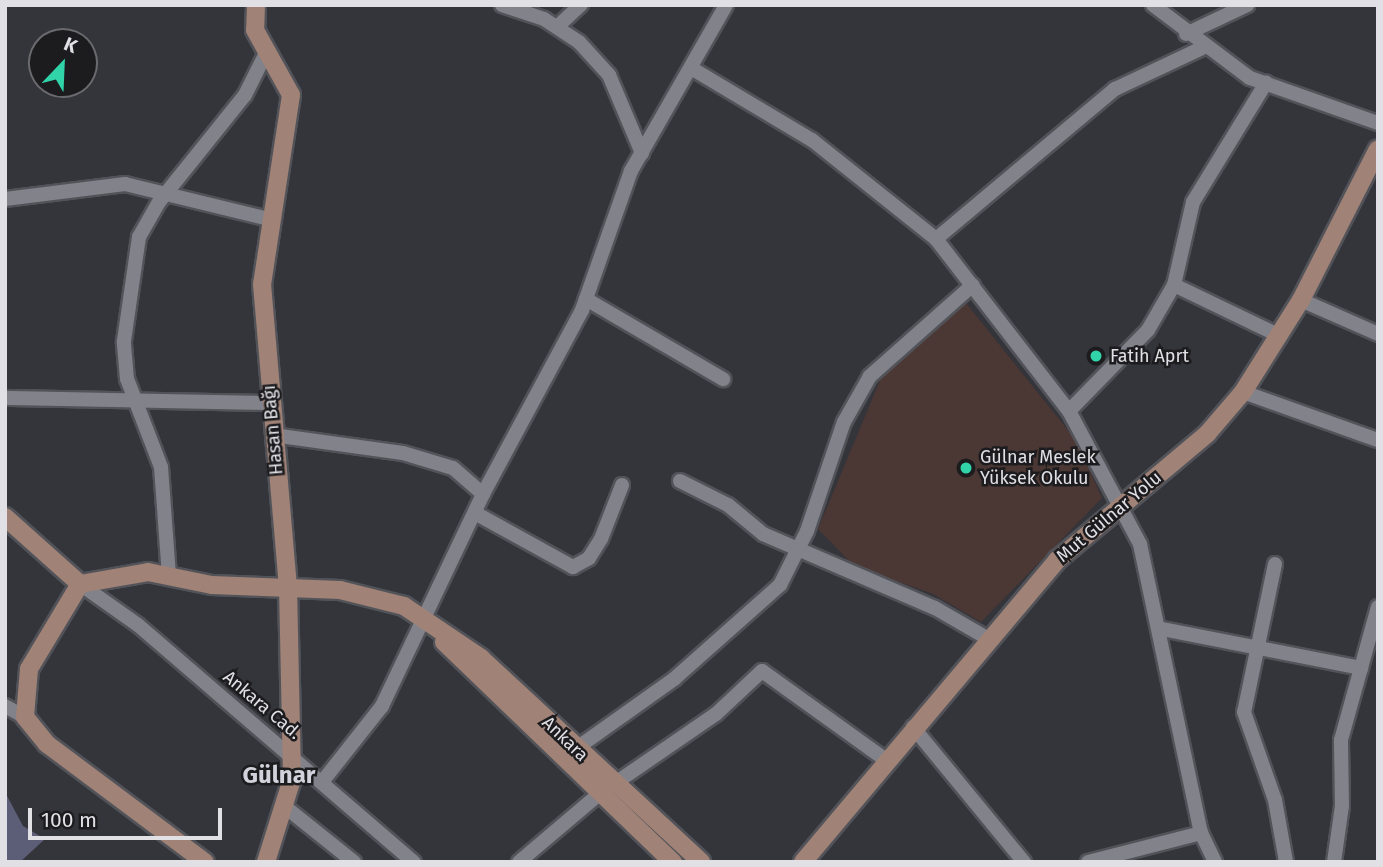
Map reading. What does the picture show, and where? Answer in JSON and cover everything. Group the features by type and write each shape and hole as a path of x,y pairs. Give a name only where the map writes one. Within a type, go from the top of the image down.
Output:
{"main road":[{"name":"Hasan Bağı","path":"256,5 255,30 291,95 269,219 262,284 270,403 288,586 289,753 292,779 267,862"},
{"name":"Mut Gülnar Yolu","path":"803,862 987,638 1057,561 1207,434 1243,393 1301,300 1378,149"},
{"path":"5,517 80,584 29,669 25,717 47,744 205,862"},
{"name":"Ankara","path":"80,584 118,573 169,576 212,585 288,586 404,606 481,658 567,754 598,795 673,862"},
{"name":"Ankara","path":"567,754 614,785 701,862"}],"street":[{"path":"502,5 557,27 609,75 642,153"},
{"path":"557,27 581,5"},
{"path":"322,782 382,706 425,622 483,494 586,299 642,153 726,5"},
{"path":"1153,5 1202,48 1266,83 1378,124"},
{"path":"1186,34 1247,5"},
{"path":"936,239 1115,89 1202,48"},
{"path":"169,576 161,467 135,405 124,341 139,237 168,190 245,95 267,51"},
{"path":"691,68 812,140 936,239 1069,411 1122,505 1162,629 1201,833 1215,862"},
{"path":"1069,411 1148,330 1174,285 1193,202 1266,83"},
{"path":"5,199 125,184 168,190 269,219"},
{"path":"567,754 674,679 780,585 800,547 844,422 870,376 973,285"},
{"path":"1174,285 1280,336"},
{"path":"586,299 723,379"},
{"path":"1301,300 1378,334"},
{"path":"1243,393 1378,440"},
{"path":"5,398 135,405 270,403"},
{"path":"273,435 402,453 453,468 483,494"},
{"path":"680,481 727,505 763,534 800,547 987,638"},
{"path":"475,513 573,567 589,558 601,539 622,485"},
{"path":"1275,564 1253,647 1244,712 1275,800 1286,862"},
{"name":"Ankara Cad.","path":"80,584 289,753 414,862"},
{"path":"1334,862 1342,806 1341,740 1378,607"},
{"path":"1162,629 1360,668"},
{"path":"519,862 598,795 716,714 762,671 886,760"},
{"path":"5,706 25,717"},
{"path":"913,727 1024,862"},
{"path":"284,806 354,862"},
{"path":"1088,862 1201,833"}],"shaded area":[{"name":"Gülnar Meslek Yüksek Okulu","path":"966,303 1075,439 1102,498 981,622 933,594 854,566 818,529 881,378"},
{"path":"5,792 23,826 45,839 20,862 5,862"}],"place":[{"name":"Fatih Aprt","path":"1096,356"},
{"name":"Gülnar Meslek Yüksek Okulu","path":"966,468"}],"district":[{"name":"Gülnar","path":"279,776"}]}
